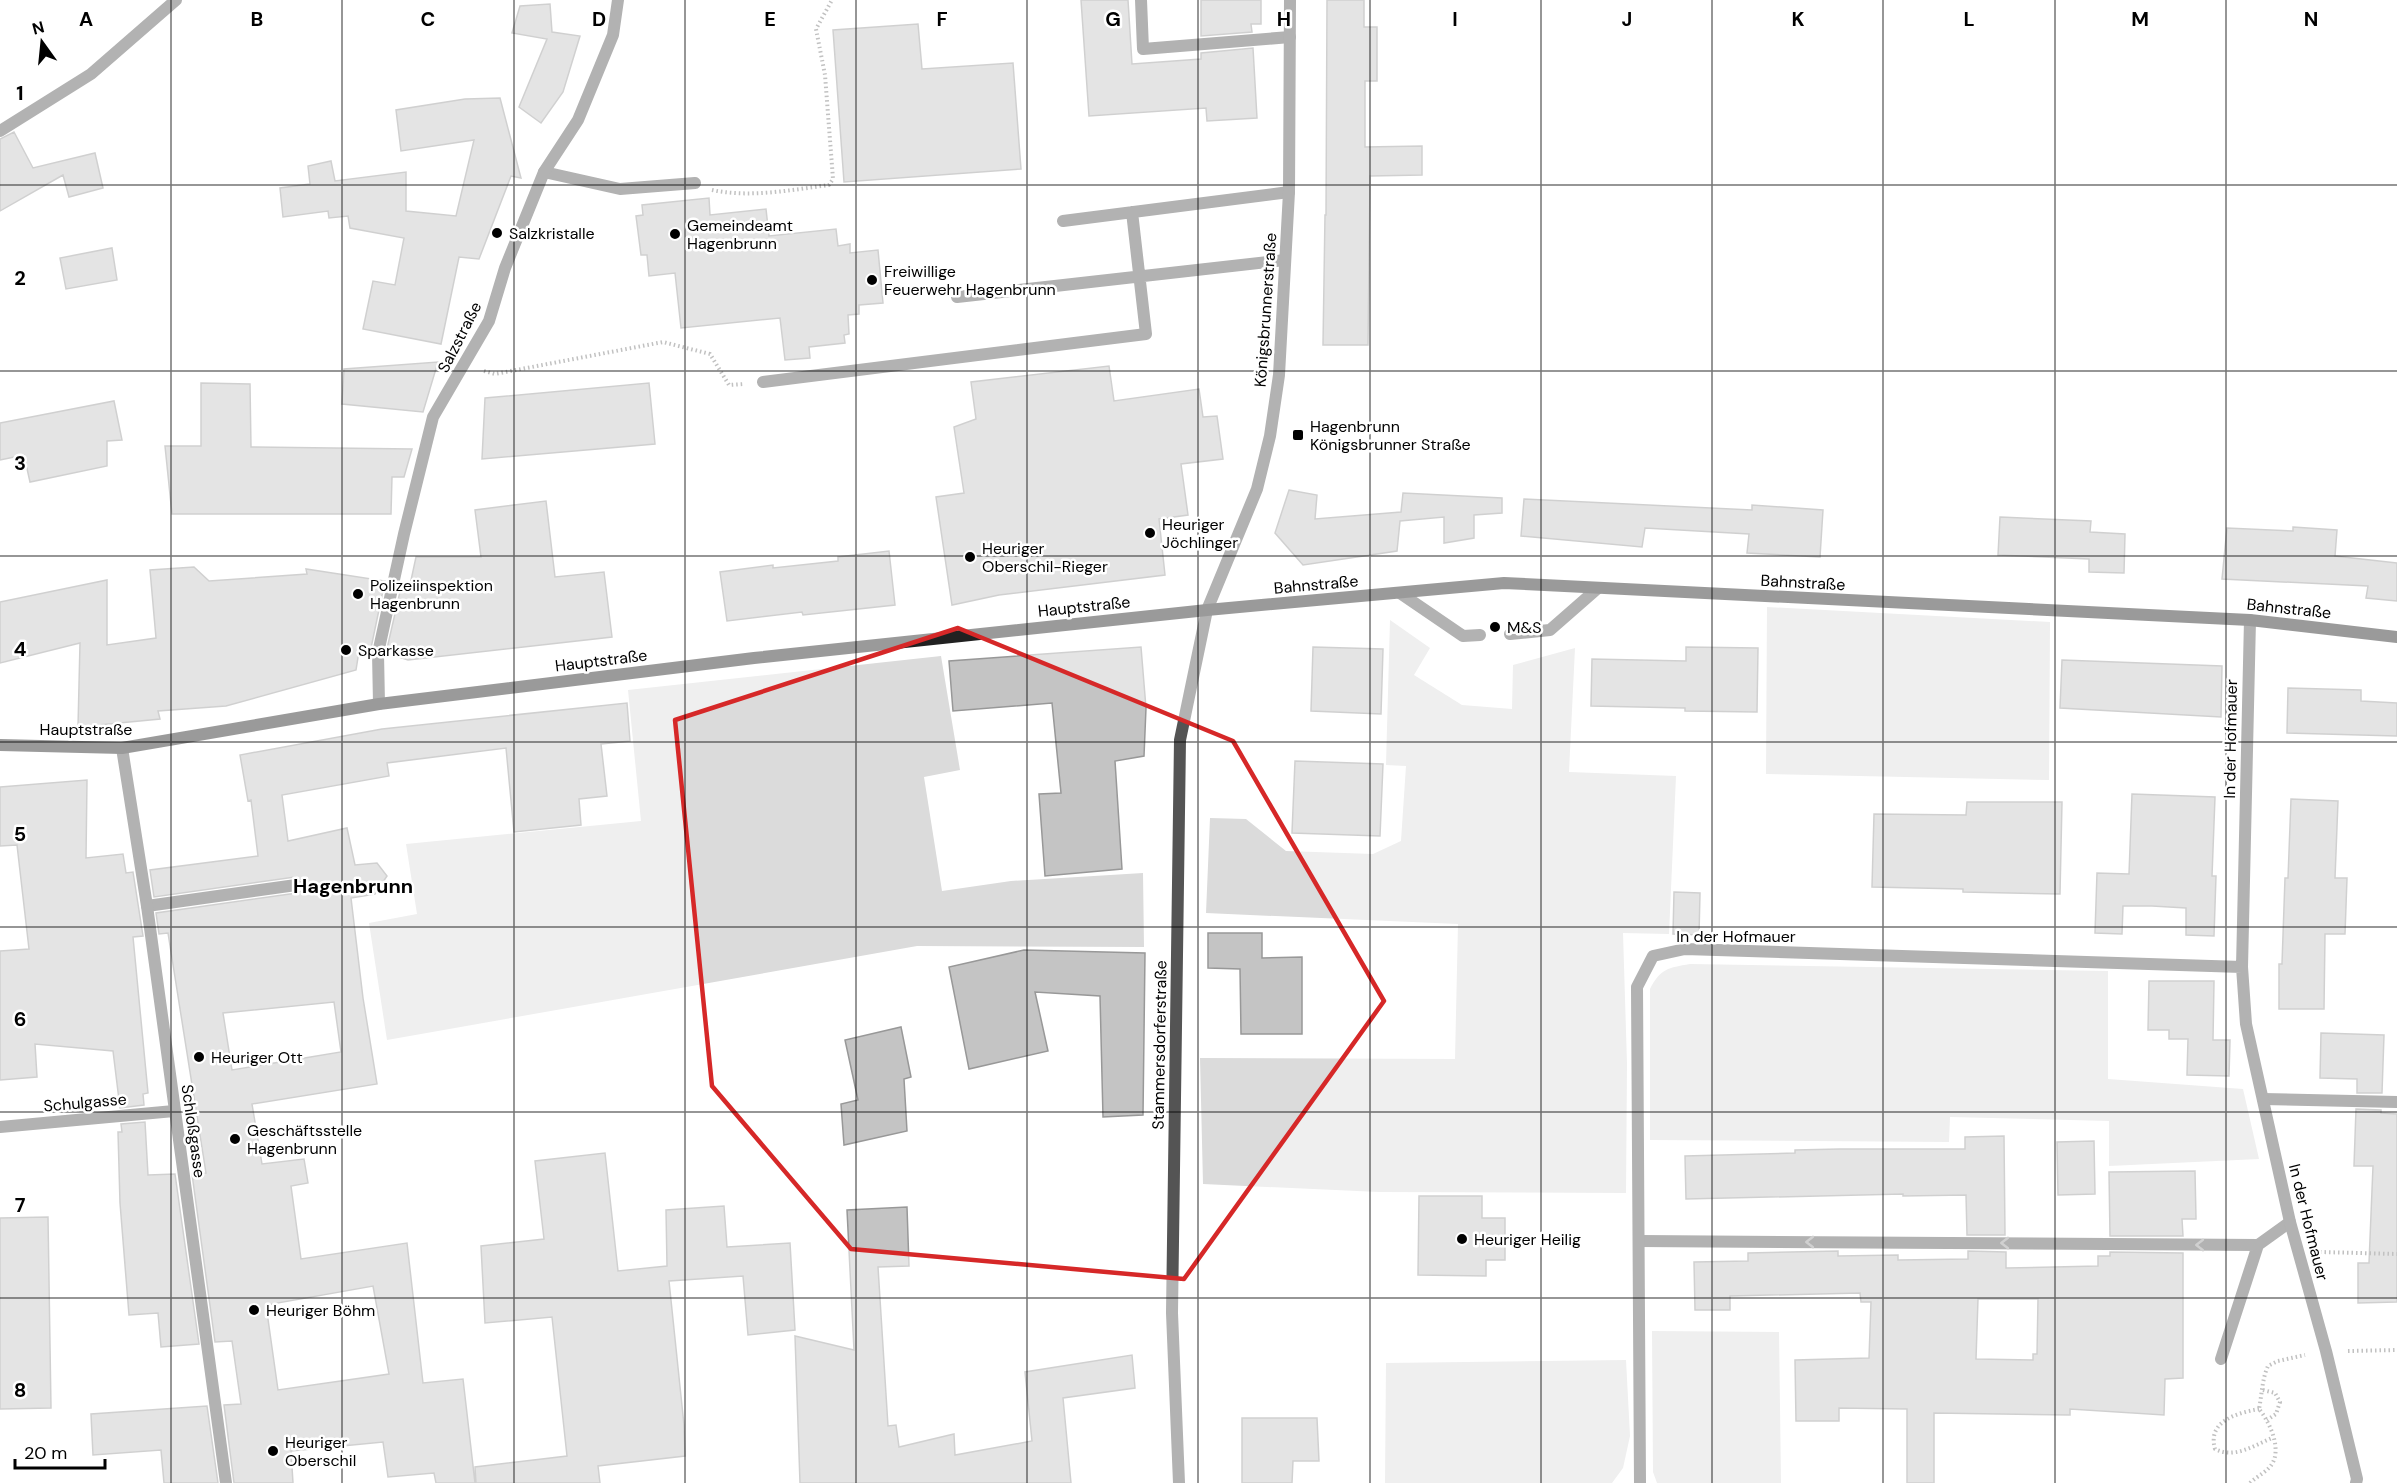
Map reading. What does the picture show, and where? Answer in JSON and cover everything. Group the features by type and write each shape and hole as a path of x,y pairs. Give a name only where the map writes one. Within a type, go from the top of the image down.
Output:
{"main road":[{"name":"Bahnstraße","path":"1207,610 1504,584 2250,620 2397,637"},
{"name":"Hauptstraße","path":"0,745 122,748 379,704 765,656 1207,610"}],"street":[{"path":"0,131 91,74 176,0"},
{"name":"Salzstraße","path":"379,704 378,653 418,474 434,417 489,321 505,268 544,172 578,120 613,35 618,0"},
{"path":"1141,0 1143,49 1290,37"},
{"name":"Königsbrunnerstraße","path":"1207,610 1257,489 1270,436 1279,375 1289,192 1290,0"},
{"path":"544,172 620,189 695,183"},
{"path":"1063,220 1289,192"},
{"path":"763,382 1146,334 1132,212"},
{"path":"957,297 1285,260"},
{"path":"1510,634 1550,630 1598,588"},
{"path":"1400,592 1463,636 1480,635"},
{"name":"Stammersdorferstraße","path":"1179,1483 1172,1313 1180,740 1207,610"},
{"name":"In der Hofmauer","path":"2250,620 2241,967 2246,1024 2290,1222 2326,1351 2356,1483"},
{"name":"Schloßgasse","path":"122,748 147,906 226,1483"},
{"path":"147,906 296,885"},
{"name":"In der Hofmauer","path":"1640,1483 1637,987 1653,956 1685,949 2241,967"},
{"path":"2263,1099 2397,1102"},
{"name":"Schulgasse","path":"0,1127 174,1111"},
{"path":"1640,1241 2258,1245 2290,1222"},
{"path":"2221,1359 2258,1245"}],"path":[{"path":"695,183 726,193 779,192 829,184 833,179 825,75 816,29 832,0"},
{"path":"465,365 495,374 663,342 710,354 729,386"},
{"path":"2298,1251 2397,1254"},
{"path":"2250,1483 2273,1463 2277,1452 2267,1420 2259,1409 2263,1376 2268,1366 2278,1361 2326,1351 2397,1350"},
{"path":"2263,1390 2275,1393 2280,1402 2276,1414 2267,1420"},
{"path":"2259,1409 2240,1413 2223,1421 2214,1430 2212,1440 2215,1449 2222,1453 2232,1454 2272,1438"}],"highlighted area":[{"path":"958,628 1233,741 1384,1001 1184,1279 851,1249 712,1086 675,720"}],"shaded area":[{"path":"1767,607 2050,622 2049,780 1766,774"},
{"path":"1390,620 1430,648 1414,675 1462,705 1512,709 1513,665 1575,648 1569,772 1676,776 1669,934 1623,933 1627,1064 1626,1193 1379,1192 1203,1184 1200,1058 1455,1059 1458,924 1206,913 1210,818 1246,819 1286,851 1373,854 1401,841 1406,766 1386,765"},
{"path":"941,656 960,770 924,777 942,891 1011,881 1143,873 1144,947 917,946 387,1040 369,923 417,914 406,844 641,821 628,690"},
{"path":"1690,964 2108,971 2108,1079 2243,1089 2259,1159 2109,1166 2109,1121 1950,1117 1949,1142 1650,1140 1650,989 1666,970"},
{"path":"1652,1331 1779,1332 1781,1483 1657,1483 1653,1472"},
{"path":"1626,1360 1630,1436 1623,1468 1612,1483 1385,1483 1386,1363"}],"building":[{"path":"1081,0 1128,0 1132,64 1201,59 1201,53 1253,48 1257,118 1207,121 1206,108 1089,116"},
{"path":"1201,0 1261,0 1261,24 1251,24 1252,32 1201,36"},
{"path":"1327,0 1364,0 1364,27 1377,27 1377,81 1365,81 1365,147 1422,146 1422,175 1370,176 1368,345 1323,345"},
{"path":"550,4 552,32 580,36 563,92 541,123 519,107 547,39 512,33 520,6"},
{"path":"918,24 922,69 1013,63 1021,169 844,182 833,30"},
{"path":"500,98 521,178 511,176 479,259 459,257 441,344 363,329 373,281 395,285 404,238 350,228 348,216 329,218 328,211 283,217 280,188 310,184 308,166 331,161 335,181 406,172 406,211 456,216 474,140 401,151 396,110 465,99"},
{"path":"14,132 33,168 95,153 103,188 69,197 63,175 0,211 0,139"},
{"path":"709,198 710,215 766,209 769,236 836,229 838,246 850,244 850,253 878,250 883,303 859,305 859,314 848,315 849,334 844,335 845,343 809,347 810,358 785,360 780,318 681,328 675,273 649,276 647,255 641,255 636,216 643,215 642,205"},
{"path":"112,248 117,280 66,289 60,258"},
{"path":"438,362 423,412 342,404 344,369"},
{"path":"1109,366 1114,401 1199,389 1203,417 1217,416 1223,459 1181,464 1188,515 1159,519 1165,575 999,595 952,605 936,497 964,493 954,427 976,419 971,382"},
{"path":"201,383 250,384 251,447 412,449 404,477 392,477 391,514 172,514 165,446 201,446"},
{"path":"649,383 655,444 482,459 485,398"},
{"path":"114,401 122,440 107,441 107,466 30,482 24,455 0,460 0,423"},
{"path":"1289,490 1317,495 1315,519 1401,512 1403,493 1502,498 1502,513 1474,515 1474,538 1444,543 1444,517 1400,521 1397,551 1303,565 1275,533"},
{"path":"1524,499 1752,510 1752,505 1823,510 1820,557 1747,553 1749,534 1645,528 1642,547 1521,536"},
{"path":"546,501 555,577 604,572 612,637 408,660 386,653 402,583 410,585 416,557 481,557 475,510"},
{"path":"2000,517 2091,521 2090,532 2125,534 2124,573 2089,572 2089,559 1998,555"},
{"path":"2293,527 2337,530 2335,556 2397,563 2397,601 2366,598 2368,586 2222,579 2227,528 2293,531"},
{"path":"889,551 895,605 803,615 802,612 727,621 720,572 773,565 773,568 838,561 838,557"},
{"path":"194,567 209,581 307,574 306,569 385,581 371,648 360,645 356,670 226,706 158,711 160,719 78,727 80,643 0,663 0,602 107,580 107,645 156,638 150,570"},
{"path":"1141,647 1146,708 1144,756 1115,761 1122,869 1045,876 1039,794 1061,793 1052,703 953,711 949,661"},
{"path":"1313,647 1383,649 1381,714 1311,711"},
{"path":"1686,647 1758,648 1757,712 1591,706 1592,659 1686,661"},
{"path":"2062,660 2222,666 2221,717 2060,708"},
{"path":"2288,688 2361,690 2361,701 2397,703 2397,736 2287,733"},
{"path":"627,703 630,741 601,744 607,796 579,799 581,825 514,832 506,748 387,763 389,776 282,795 288,841 347,828 355,865 377,863 387,876 375,894 351,898 363,998 377,1084 252,1104 262,1164 304,1159 308,1183 291,1186 301,1259 407,1243 423,1383 463,1379 475,1483 436,1483 434,1473 388,1477 383,1442 291,1451 293,1483 234,1483 224,1405 241,1404 232,1341 215,1342 192,1174 206,1173 168,933 159,934 156,913 297,893 302,891 304,884 302,880 295,877 154,897 150,870 258,856 251,800 248,801 240,755 382,729","holes":["334,1002 341,1052 232,1070 223,1013","373,1286 389,1374 278,1390 266,1305"]},
{"path":"1295,761 1383,764 1380,836 1292,833"},
{"path":"87,780 86,858 123,854 126,873 133,872 143,936 133,937 148,1093 143,1094 144,1105 120,1108 113,1051 35,1044 37,1077 0,1080 0,951 29,949 17,845 0,846 0,787"},
{"path":"2132,794 2215,797 2212,876 2216,876 2214,936 2186,935 2186,908 2152,906 2123,906 2122,934 2095,933 2097,873 2129,874"},
{"path":"2291,799 2338,801 2335,878 2347,878 2345,934 2325,934 2324,1009 2279,1009 2279,964 2282,964"},
{"path":"1967,802 2062,802 2060,894 1872,887 1874,814 1966,815"},
{"path":"1674,892 1700,893 1699,935 1673,934"},
{"path":"1208,933 1262,933 1262,958 1302,957 1302,1034 1241,1034 1240,969 1208,968"},
{"path":"1024,950 1145,953 1143,1115 1103,1117 1100,996 1035,992 1048,1051 969,1069 949,967"},
{"path":"2149,981 2214,981 2213,1040 2230,1040 2229,1076 2187,1075 2188,1039 2169,1039 2169,1030 2148,1030"},
{"path":"901,1027 911,1077 904,1079 907,1131 844,1145 841,1104 858,1100 845,1040"},
{"path":"2321,1033 2384,1035 2382,1093 2357,1093 2357,1079 2320,1078"},
{"path":"2356,1109 2381,1110 2381,1113 2397,1114 2397,1302 2358,1303 2358,1263 2369,1263 2373,1166 2354,1166"},
{"path":"145,1122 148,1175 175,1174 199,1344 161,1347 158,1313 129,1315 120,1203 118,1132 122,1132 121,1124"},
{"path":"2004,1136 2005,1235 1967,1235 1966,1195 1903,1196 1903,1194 1686,1199 1685,1156 1795,1153 1795,1150 1965,1149 1965,1137"},
{"path":"2094,1141 2095,1194 2058,1195 2057,1142"},
{"path":"605,1153 618,1271 667,1266 666,1210 724,1206 727,1247 790,1243 795,1330 748,1335 743,1276 669,1281 684,1425 685,1456 598,1466 600,1483 476,1483 475,1467 567,1456 552,1317 485,1323 481,1246 544,1239 535,1161"},
{"path":"2195,1171 2196,1219 2182,1219 2183,1236 2110,1236 2109,1172"},
{"name":"Heuriger Heilig","path":"1419,1196 1482,1196 1482,1218 1505,1218 1505,1260 1486,1260 1486,1276 1418,1275"},
{"path":"907,1207 909,1266 878,1267 888,1426 896,1425 899,1447 954,1434 955,1455 1032,1441 1025,1372 1132,1355 1135,1388 1063,1398 1071,1483 800,1483 795,1336 854,1350 847,1210"},
{"path":"48,1217 51,1408 0,1409 0,1218"},
{"path":"1838,1251 1838,1256 1898,1255 1898,1260 1968,1259 1968,1251 2006,1252 2006,1268 2098,1266 2098,1256 2110,1256 2110,1252 2183,1253 2183,1378 2165,1379 2164,1415 2070,1409 2070,1415 1934,1413 1934,1483 1907,1483 1907,1409 1839,1408 1839,1421 1796,1421 1795,1360 1869,1358 1871,1302 1861,1302 1860,1293 1730,1296 1730,1310 1695,1310 1694,1262 1748,1261 1748,1253","holes":["1978,1299 2038,1299 2037,1354 2033,1354 2033,1360 1976,1359"]},
{"path":"207,1406 218,1483 164,1483 161,1450 93,1455 91,1414"},
{"path":"1242,1418 1317,1418 1319,1461 1293,1461 1292,1483 1242,1483"}],"place":[{"name":"Salzkristalle","path":"497,233"},
{"name":"Gemeindeamt Hagenbrunn","path":"675,234"},
{"name":"Freiwillige Feuerwehr Hagenbrunn","path":"872,280"},
{"name":"Hagenbrunn Königsbrunner Straße","path":"1298,435"},
{"name":"Heuriger Jöchlinger","path":"1150,533"},
{"name":"Heuriger Oberschil-Rieger","path":"970,557"},
{"name":"Polizeiinspektion Hagenbrunn","path":"358,594"},
{"name":"M&S","path":"1495,627"},
{"name":"Sparkasse","path":"346,650"},
{"name":"Heuriger Ott","path":"199,1057"},
{"name":"Geschäftsstelle Hagenbrunn","path":"235,1139"},
{"name":"Heuriger Heilig","path":"1462,1239"},
{"name":"Heuriger Böhm","path":"254,1310"},
{"name":"Heuriger Oberschil","path":"273,1451"}],"district":[{"name":"Hagenbrunn","path":"353,886"}]}
